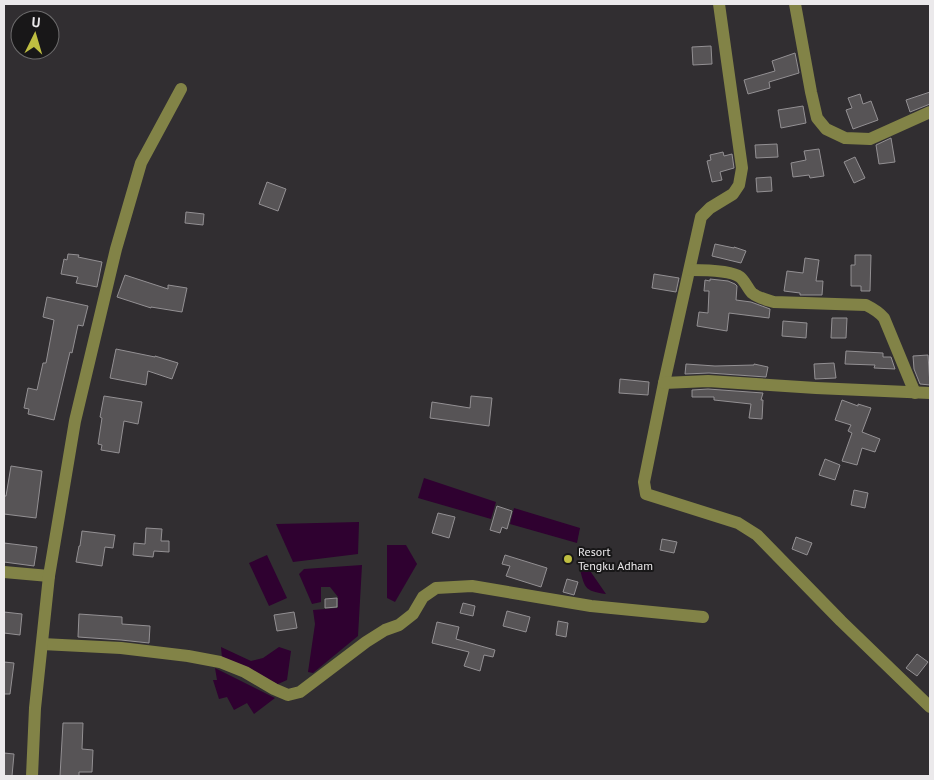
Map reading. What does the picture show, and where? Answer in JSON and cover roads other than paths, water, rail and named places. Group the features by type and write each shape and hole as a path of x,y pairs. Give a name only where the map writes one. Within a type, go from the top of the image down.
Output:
{"street":[{"path":"719,4 742,168 739,185 733,194 710,208 701,217 644,482 646,494 738,523 757,535 841,621 930,706"},
{"path":"795,4 817,118 826,130 846,138 870,139 930,112"},
{"path":"32,776 35,708 50,576 75,421 116,249 141,163 180,89"},
{"path":"690,270 707,270 740,276 752,293 760,298 774,302 866,306 873,308 884,318 915,393"},
{"path":"664,383 708,381 930,393"},
{"path":"4,572 50,576"},
{"path":"42,644 121,648 220,662 245,672 274,690 288,695 300,692 366,642 385,630 399,625 413,614 422,597 436,588 472,586 591,606 703,617"}],"place":[{"name":"Resort Tengku Adham","path":"568,559"}]}
